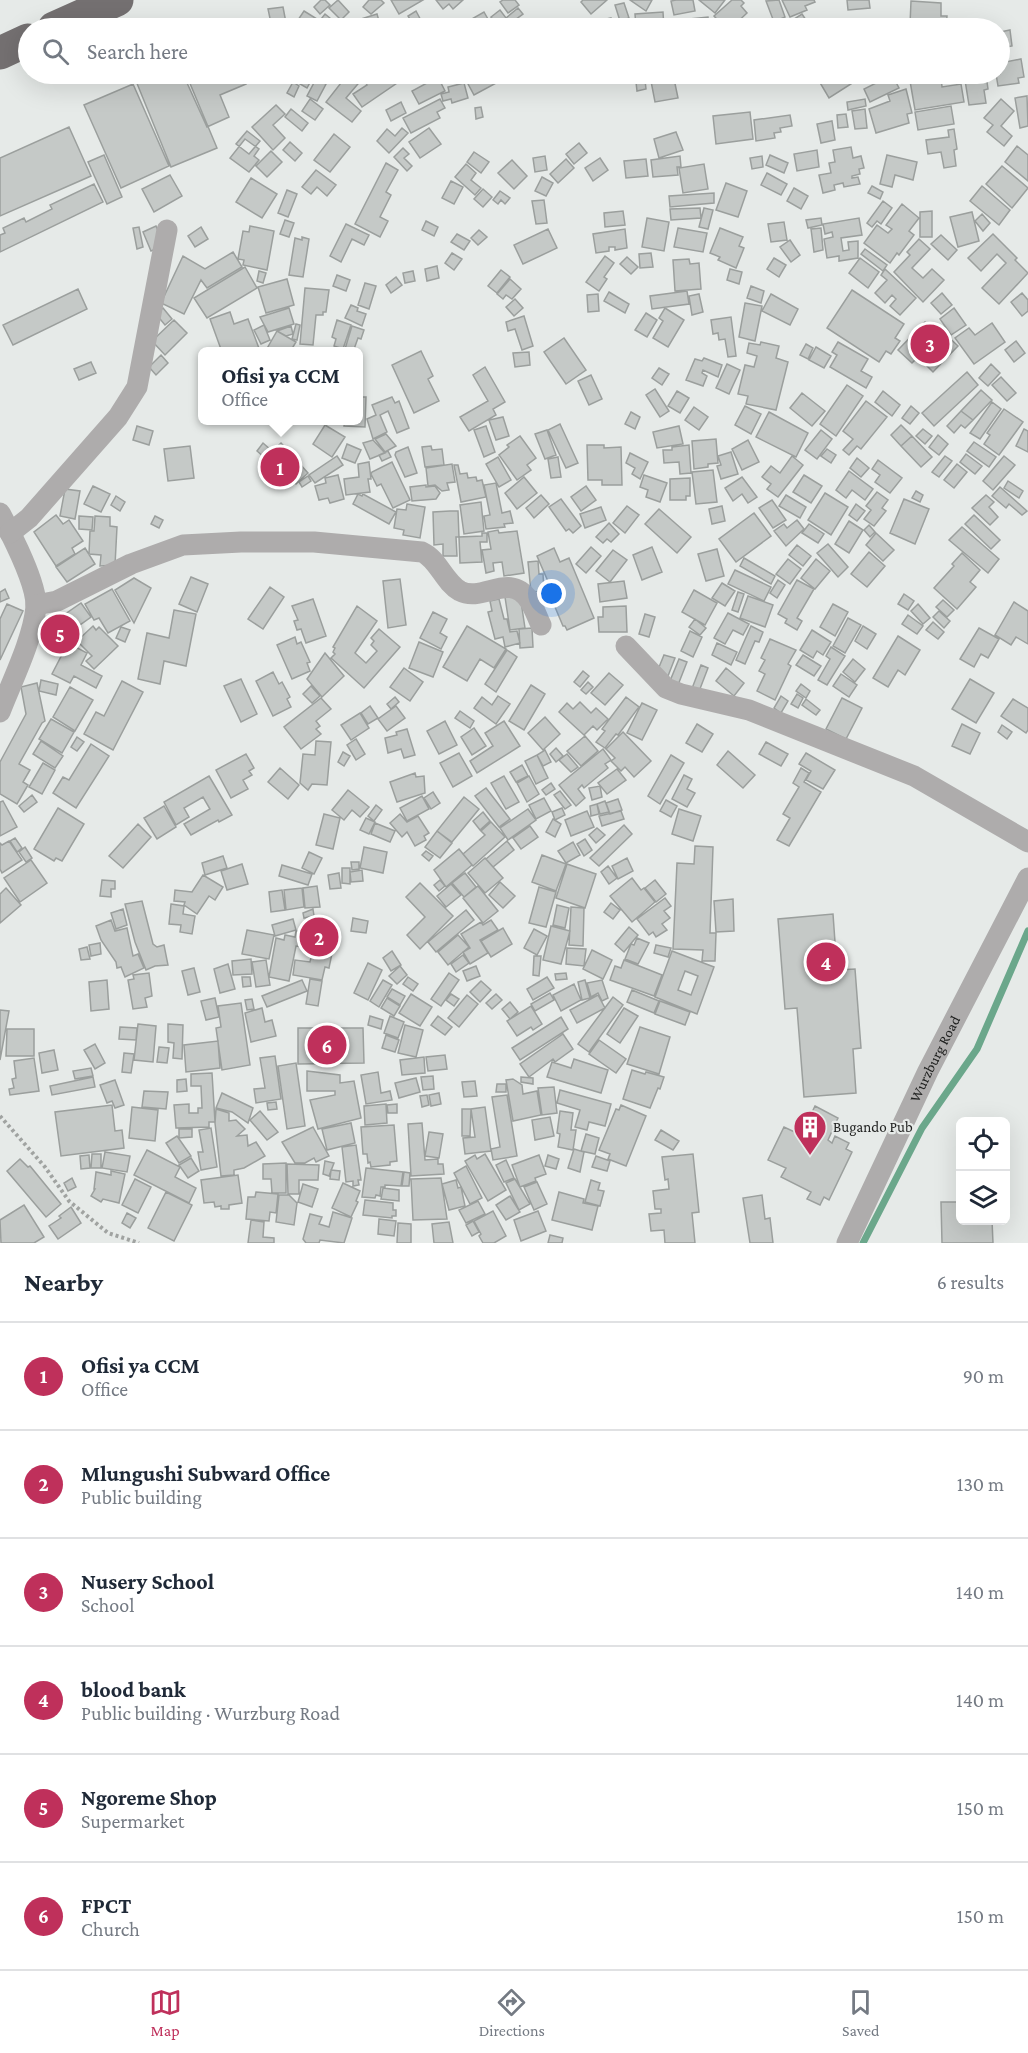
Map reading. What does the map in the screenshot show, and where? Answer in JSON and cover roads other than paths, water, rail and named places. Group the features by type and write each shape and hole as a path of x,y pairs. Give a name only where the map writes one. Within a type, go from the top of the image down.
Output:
{"highway":[{"path":"76,18 117,0"},
{"path":"0,53 18,45"}],"street":[{"path":"10,533 18,529 29,518 118,417 137,387 167,230"},
{"path":"0,513 28,576 36,605 29,636 0,712"},
{"path":"36,605 57,601 131,564 183,545 314,542 423,552 430,555 443,575 461,591 478,594 510,587 520,591 529,600 541,625"},
{"path":"626,646 666,688 681,694 749,710 914,776 1028,842"},
{"name":"Wurzburg Road","path":"847,1243 928,1071 1028,878"}],"waterway":[{"path":"863,1243 922,1128 977,1049 1028,931"}],"place":[{"name":"Nusery School","path":"930,344"},
{"name":"Ofisi ya CCM","path":"280,467"},
{"name":"Ngoreme Shop","path":"60,634"},
{"name":"Mlungushi Subward Office","path":"319,937"},
{"name":"blood bank","path":"826,962"},
{"name":"FPCT","path":"327,1045"},
{"name":"Bugando Pub","path":"810,1156"}]}
